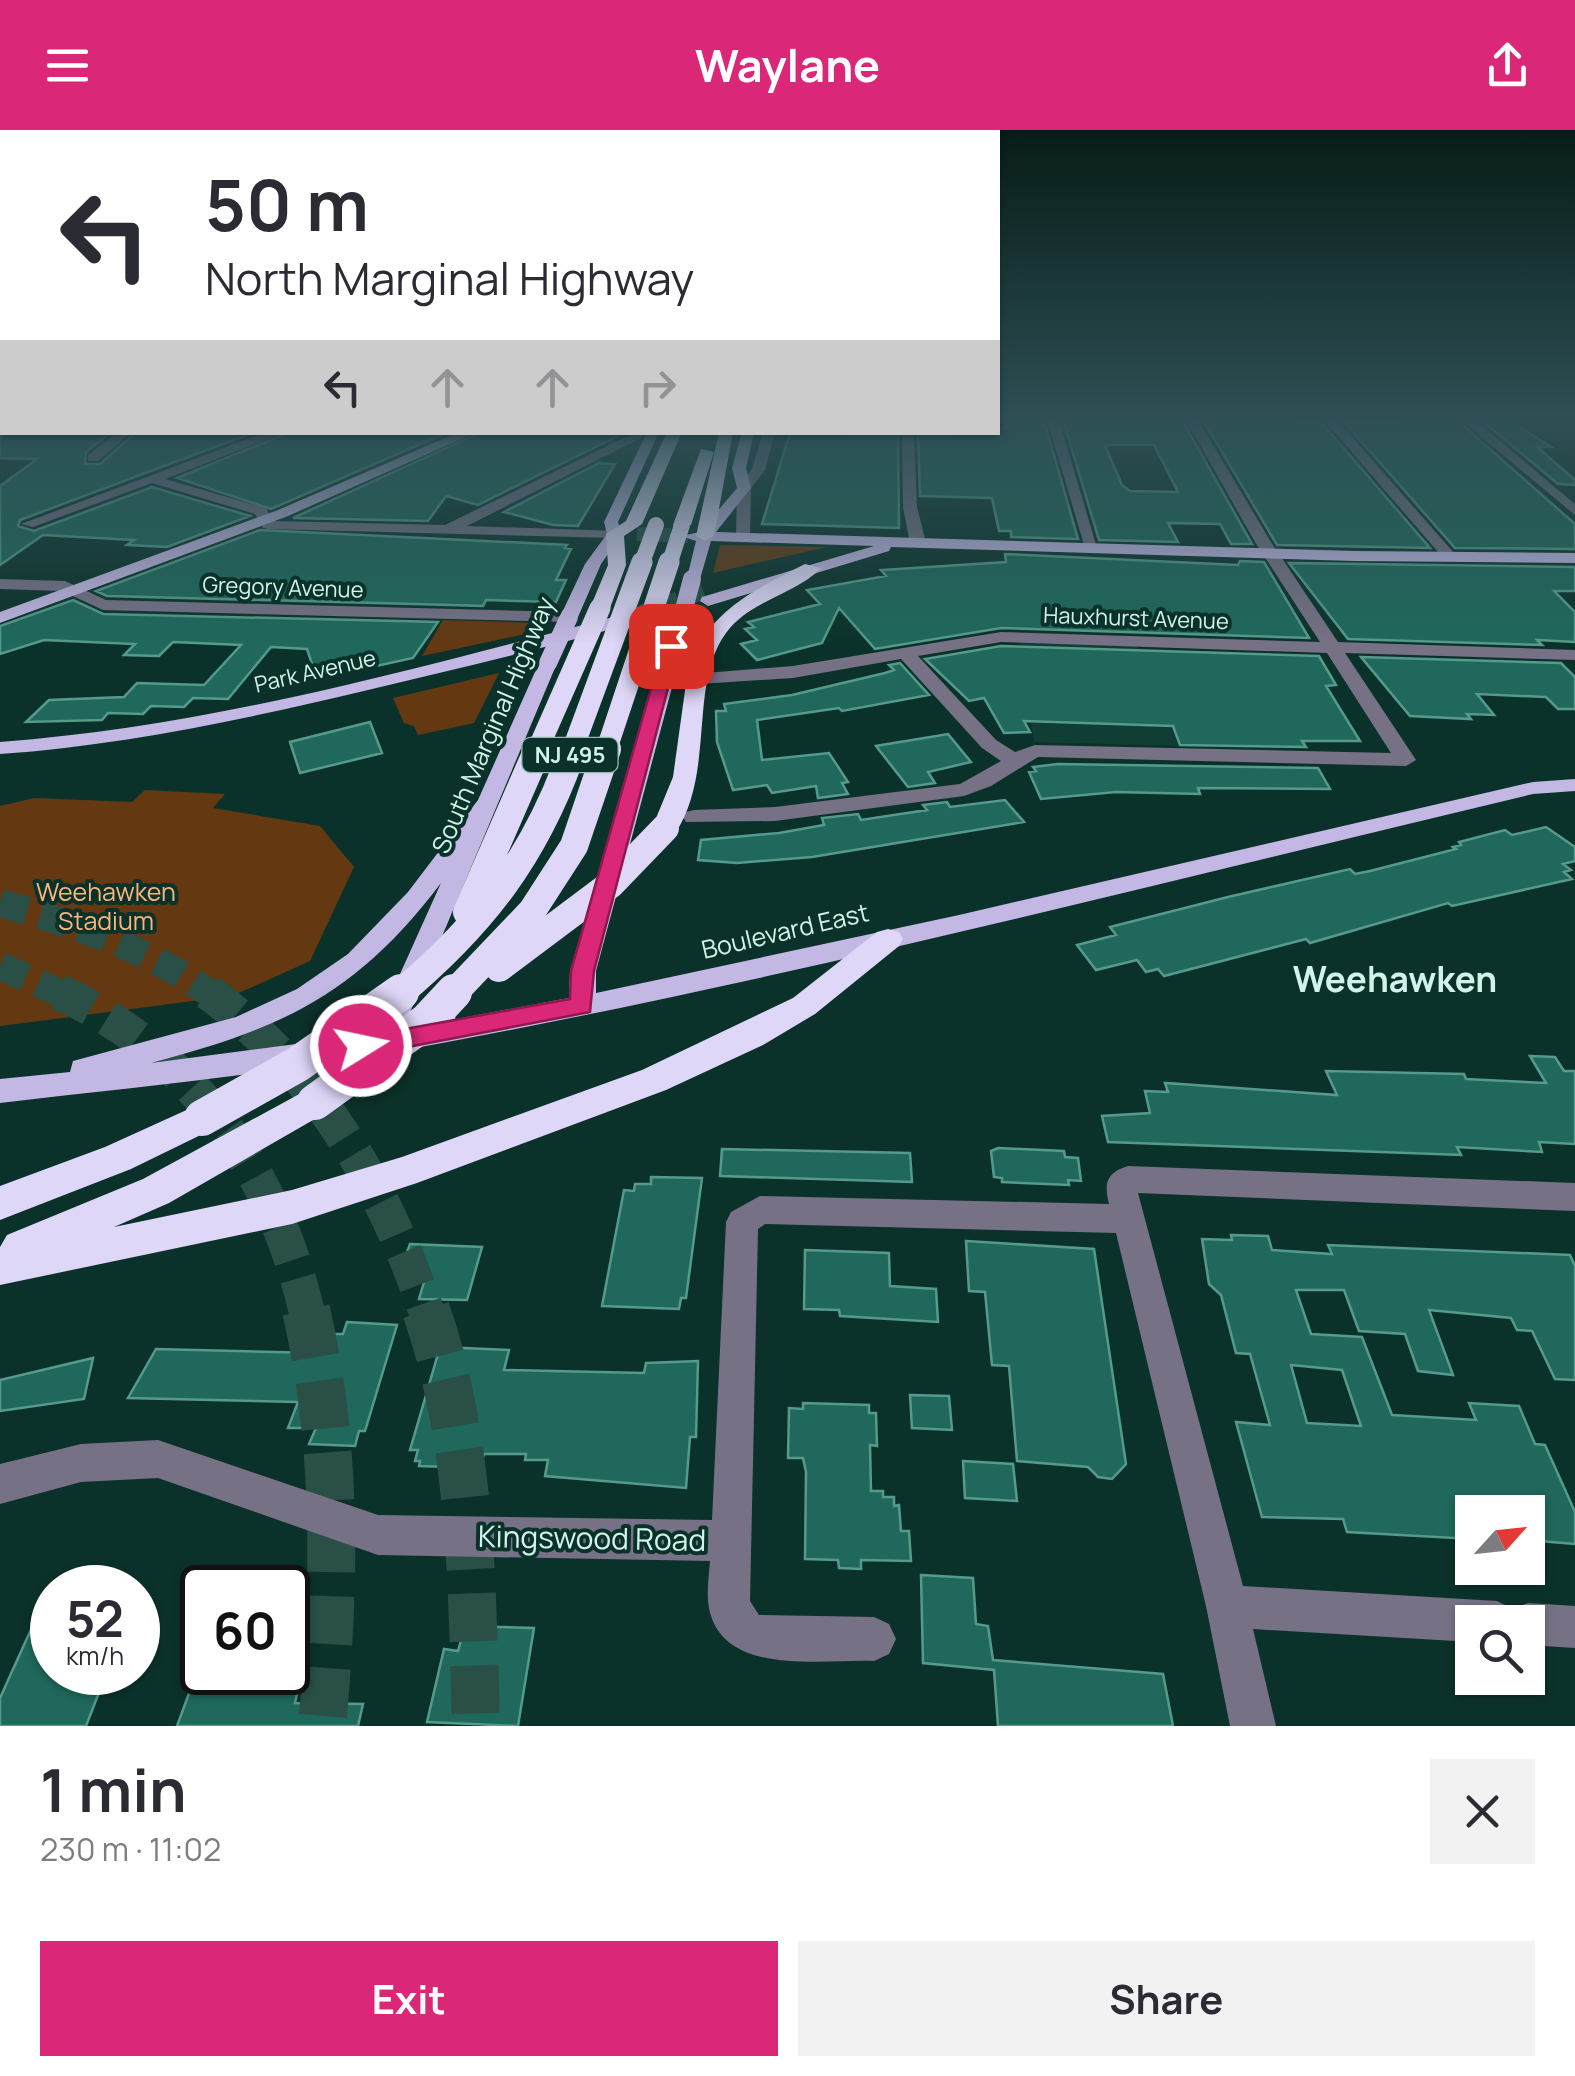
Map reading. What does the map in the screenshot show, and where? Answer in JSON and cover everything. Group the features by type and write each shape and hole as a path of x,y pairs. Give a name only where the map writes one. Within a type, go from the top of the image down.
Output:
{"highway":[{"path":"437,959 492,864 600,608 616,565 615,534 633,524 647,494"},
{"name":"NJ 495","path":"0,1202 118,1158 202,1118 333,1040 437,959 500,894 538,836 686,494"},
{"path":"672,527 690,494"},
{"name":"NJ 495","path":"0,1256 156,1191 315,1102 425,1023 523,922 574,846 672,527"},
{"path":"425,1023 611,884 664,828 678,806 691,766 699,678 710,641 726,622 758,597 812,568"},
{"path":"680,624 686,655 699,678"},
{"path":"0,1266 292,1207 404,1172 654,1080 751,1036 804,1006 888,939"}],"main road":[{"path":"0,618 324,494"},
{"name":"South Marginal Highway","path":"383,1043 470,853 485,804 593,564 615,534 611,522 623,494"},
{"path":"672,527 732,494"},
{"path":"615,534 672,527 742,538 1575,558"},
{"path":"582,1006 582,971 692,579 672,527"},
{"path":"898,542 812,568 709,594 805,560 898,542"},
{"path":"812,568 962,545"},
{"name":"Park Avenue","path":"0,748 85,742 209,722 528,648 636,616"},
{"name":"Boulevard East","path":"0,1090 239,1065 582,1006 1495,797 1575,785"},
{"path":"0,1090 200,1038 310,995 377,942 485,804"}],"street":[{"path":"28,524 111,494"},
{"path":"201,494 261,512 268,525 615,534"},
{"path":"445,530 519,494"},
{"path":"742,538 744,494"},
{"path":"910,494 918,543"},
{"path":"1076,494 1093,548"},
{"path":"694,818 776,814 964,790 992,781 1012,759 1034,751 1406,760 1237,494"},
{"path":"1395,494 1450,557"},
{"path":"1556,494 1575,511"},
{"name":"Gregory Avenue","path":"0,584 66,586 103,604 569,617"},
{"name":"Hauxhurst Avenue","path":"699,678 792,672 1014,637 1575,655"},
{"path":"904,652 988,744 1012,759"},
{"path":"1254,1726 1228,1606 1120,1185 1128,1179 1575,1198"},
{"name":"Kingswood Road","path":"0,1484 81,1464 158,1459 378,1536 732,1541 742,1222 760,1210 1126,1219"},
{"path":"732,1541 729,1603 741,1628 755,1636 874,1638"},
{"path":"1228,1606 1455,1620"},
{"path":"1545,1625 1575,1627"}],"shaded area":[{"path":"1019,642 1137,645 1179,746 1034,742"}],"green space":[{"path":"720,545 827,547 713,573"},
{"path":"443,620 539,623 535,632 422,656"},
{"path":"499,673 474,723 418,735 414,726 404,723 393,698"},
{"name":"Weehawken Stadium","path":"145,790 225,794 213,808 320,826 354,867 310,961 232,996 0,1026 0,806 34,798 132,802"}],"building":[{"path":"0,494 88,494 20,520 18,526 34,531 132,494 177,494 250,516 167,547 127,545 134,540 43,535 0,565"},
{"path":"227,494 304,494 271,509"},
{"path":"344,494 499,494 478,505 446,496 428,521 293,518"},
{"path":"538,494 597,494 578,526 553,525 504,512"},
{"path":"771,494 899,494 899,528 762,524"},
{"path":"1065,494 1078,539 1011,537 1011,531 999,531 992,498 920,496"},
{"path":"1085,494 1224,494 1252,544 1231,544 1220,524 1168,523 1178,542 1099,540"},
{"path":"1247,494 1384,494 1430,548 1277,545"},
{"path":"1408,494 1542,494 1575,524 1575,549 1455,548"},
{"path":"260,530 567,545 565,548 571,549 556,580 566,580 556,602 486,600 483,606 107,596 96,591"},
{"path":"1005,554 1238,565 1240,561 1264,562 1309,638 1001,628 875,649 839,608 822,643 757,660 741,644 757,640 745,629 754,627 748,622 820,604 807,590 886,576 881,570 1006,562"},
{"path":"1289,563 1575,567 1575,591 1554,591 1575,612 1575,642 1537,640 1542,645 1348,639"},
{"path":"73,600 103,614 438,622 413,658 317,679 307,649 271,647 228,699 193,698 184,707 151,706 143,714 108,713 102,720 26,722 49,700 124,697 137,683 204,685 241,645 173,642 159,656 124,655 135,644 44,640 0,654 0,626"},
{"path":"1001,646 1319,656 1336,685 1326,686 1360,741 1302,741 1306,747 1180,745 1173,726 1024,721 1030,732 1004,733 984,698 969,701 925,659"},
{"path":"1361,657 1561,663 1575,677 1575,709 1558,709 1546,697 1477,694 1494,715 1467,714 1471,719 1410,716"},
{"path":"900,663 929,695 842,711 839,708 757,720 762,760 829,753 848,782 842,783 848,794 818,798 816,786 772,793 767,785 733,790 717,742 716,711 726,711 724,704 792,695 885,673 894,670 889,665"},
{"path":"370,722 382,753 300,773 290,742"},
{"path":"948,734 971,762 928,772 935,783 908,787 876,746"},
{"path":"1058,764 1318,768 1330,789 1198,788 1200,794 1116,792 1041,799 1029,772 1036,771 1033,767"},
{"path":"1005,800 1024,822 812,857 737,863 698,860 701,840 824,825 822,818 858,814 861,820 927,810 923,805 947,802 950,807"},
{"path":"1546,827 1575,847 1575,861 1563,864 1571,870 1564,872 1572,879 1452,906 1448,903 1310,943 1306,939 1164,976 1158,969 1146,972 1137,960 1096,970 1077,945 1116,935 1110,927 1228,897 1350,869 1355,874 1370,871 1456,849 1453,847 1461,845 1459,842 1505,830 1512,835"},
{"path":"1530,1056 1555,1057 1564,1071 1575,1071 1575,1144 1539,1142 1542,1152 1457,1147 1461,1155 1108,1142 1102,1116 1150,1113 1145,1091 1168,1092 1165,1083 1337,1095 1326,1071 1464,1074 1466,1079 1546,1083"},
{"path":"722,1149 910,1153 912,1182 720,1176"},
{"path":"991,1151 1064,1151 1065,1157 1078,1158 1081,1181 1068,1180 1069,1185 1002,1182 1002,1178 994,1177"},
{"path":"651,1177 702,1178 686,1298 681,1298 679,1309 602,1306 624,1190 634,1191 635,1184 651,1184"},
{"path":"1268,1236 1272,1250 1332,1254 1328,1245 1570,1255 1575,1266 1575,1380 1555,1379 1532,1331 1517,1330 1511,1318 1429,1310 1453,1375 1418,1371 1405,1334 1359,1331 1344,1290 1296,1290 1311,1334 1362,1337 1392,1415 1476,1420 1469,1403 1519,1406 1535,1444 1545,1445 1575,1512 1575,1544 1545,1541 1545,1495 1455,1495 1455,1538 1347,1532 1343,1519 1262,1517 1236,1422 1270,1425 1250,1354 1236,1353 1221,1295 1209,1284 1202,1239","holes":["1291,1365 1342,1370 1361,1426 1307,1423"]},
{"path":"966,1241 1094,1249 1126,1464 1112,1479 1098,1477 1088,1467 1017,1461 1009,1366 992,1365 985,1292 969,1291"},
{"path":"410,1244 482,1247 467,1300 419,1299 427,1272 400,1271"},
{"path":"805,1250 889,1253 890,1286 936,1289 938,1322 840,1316 839,1310 804,1309"},
{"path":"347,1322 397,1325 365,1431 359,1431 355,1446 309,1444 316,1428 288,1428 298,1402 128,1398 156,1349 315,1353 322,1334 343,1334"},
{"path":"440,1347 509,1350 504,1370 644,1373 646,1363 698,1361 696,1437 690,1437 686,1488 545,1476 548,1460 525,1460 526,1454 484,1454 480,1468 419,1466 420,1461 415,1461 418,1450 410,1450"},
{"path":"93,1358 84,1399 0,1411 0,1380"},
{"path":"910,1395 949,1396 952,1430 912,1428"},
{"path":"803,1403 869,1405 869,1413 876,1413 877,1446 870,1445 871,1491 883,1491 883,1497 894,1497 894,1506 899,1505 901,1531 909,1531 911,1561 861,1560 861,1569 839,1568 838,1560 805,1559 806,1472 803,1458 788,1458 789,1408 803,1409"},
{"path":"963,1461 1013,1464 1017,1501 965,1498"},
{"path":"921,1575 973,1578 976,1624 988,1626 993,1660 1163,1674 1173,1726 998,1726 994,1670 923,1663"},
{"path":"465,1626 534,1628 518,1726 427,1722 444,1649 458,1651"},
{"path":"30,1632 30,1695 98,1695 86,1726 0,1726 0,1698"},
{"path":"188,1695 297,1695 295,1703 363,1704 358,1726 177,1726"}],"tunnel":[{"path":"637,534 688,536"},
{"path":"636,616 710,588"},
{"path":"0,903 136,951 210,994"},
{"path":"0,966 64,995"},
{"path":"59,992 107,1017 149,1048 221,1122 250,1165 273,1212 293,1261 307,1313"},
{"path":"210,994 283,1059 343,1135 390,1220 426,1311"},
{"path":"306,1310 329,1465 331,1569 322,1726"},
{"path":"426,1311 453,1411 461,1463 471,1569 476,1726"}],"district":[{"name":"Weehawken","path":"1395,980"}],"route":[{"path":"361,1046 582,1006 582,971 671,646"}]}
